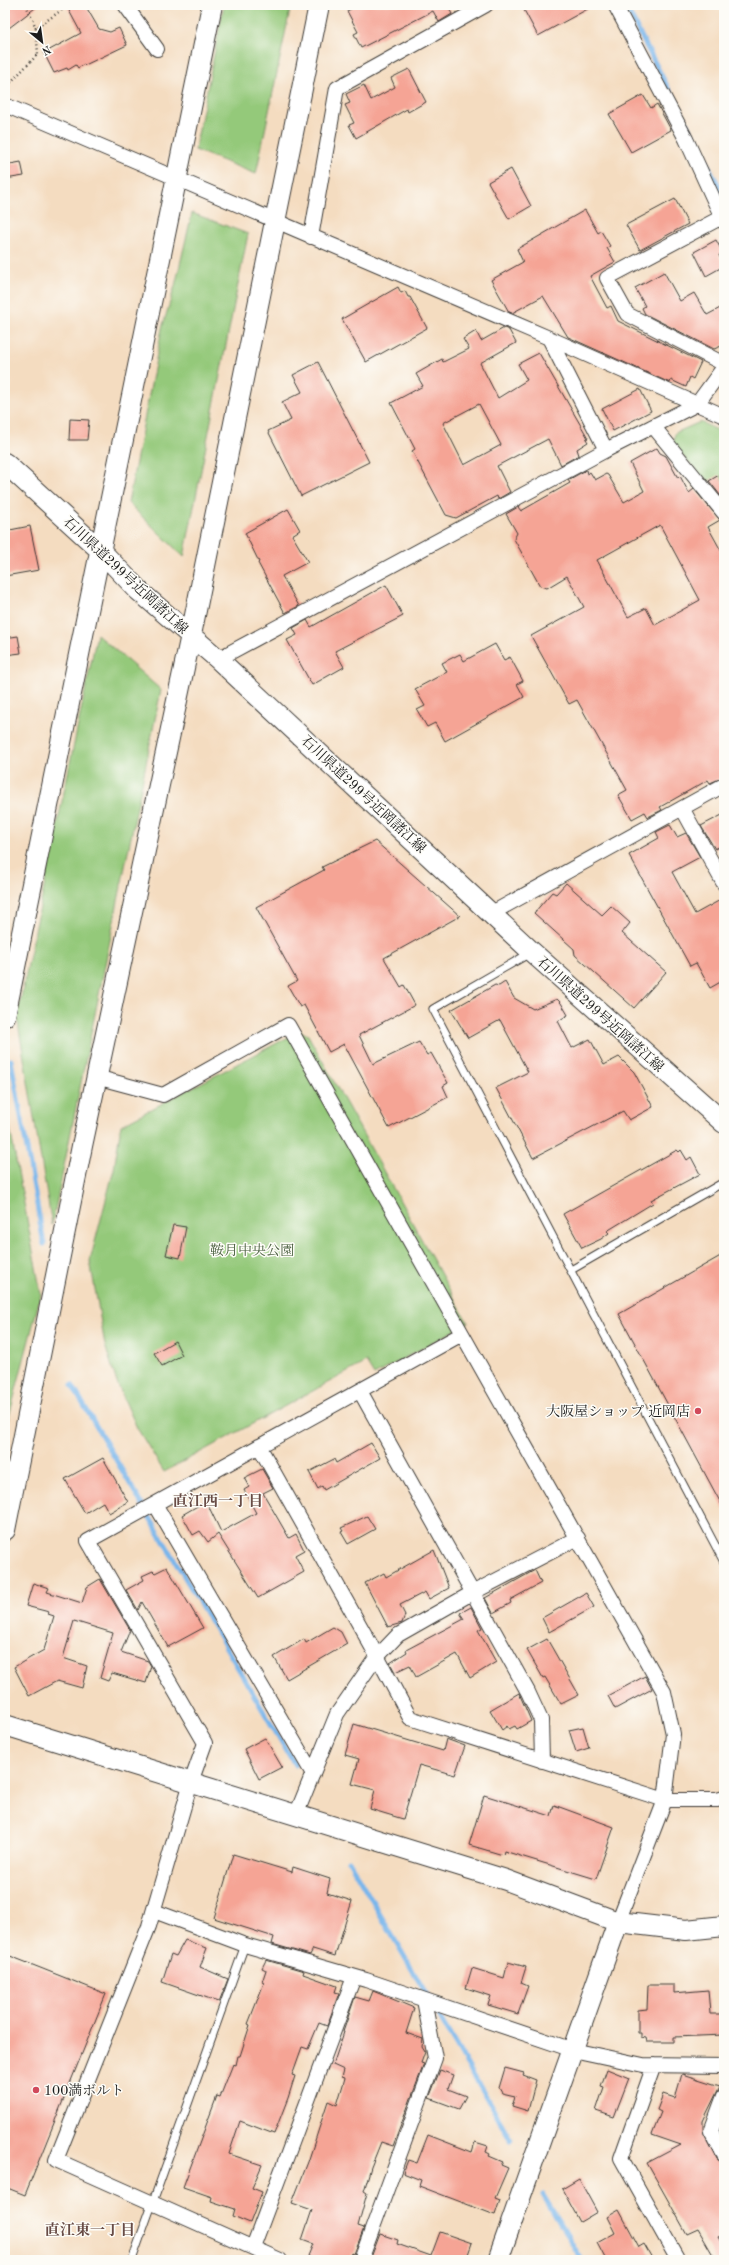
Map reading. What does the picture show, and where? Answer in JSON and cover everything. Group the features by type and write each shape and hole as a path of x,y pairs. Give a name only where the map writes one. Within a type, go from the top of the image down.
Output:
{"street":[{"path":"125,5 157,49"},
{"path":"5,1016 212,5"},
{"path":"5,1530 96,1077 191,635 319,5"},
{"path":"311,237 337,88 486,5"},
{"path":"615,5 686,139 723,219 607,278 627,314 724,364"},
{"path":"5,105 549,338 724,416"},
{"path":"549,338 606,450"},
{"path":"218,659 606,450 697,404 724,367"},
{"path":"653,426 724,513"},
{"name":"石川県道299号近岡諸江線","path":"5,464 100,550 139,591 218,659 492,913 532,952 724,1123"},
{"path":"492,913 724,785"},
{"path":"682,808 724,884"},
{"path":"96,1077 163,1095 288,1025 664,1692 674,1734 665,1800 618,1922 498,2260"},
{"path":"280,2260 56,2160 154,1911 191,1782 205,1743 88,1541 462,1334"},
{"path":"360,1391 528,1692 541,1720 542,1761"},
{"path":"259,1446 377,1656 410,1718 665,1800 717,1800 724,1798"},
{"path":"155,1504 313,1774"},
{"path":"296,1815 337,1714 377,1656 398,1635 472,1593 578,1538"},
{"path":"5,1725 506,1880 618,1922 686,1930 724,1926"},
{"path":"154,1911 245,1944 420,1998 572,2050 654,2065 724,2066"},
{"path":"253,2248 354,1977"},
{"path":"361,2260 435,2058 420,1998"},
{"path":"654,2065 621,2158 678,2260"},
{"path":"724,2096 712,2131 724,2155"}],"lane":[{"path":"532,952 432,1009 724,1562"},
{"path":"571,1270 724,1182"},
{"path":"132,2260 245,1944"}],"path":[{"path":"5,88 38,54 36,28 26,5"},
{"path":"36,28 69,5"}],"green space":[{"path":"224,5 291,5 256,174 195,150"},
{"path":"192,213 248,234 184,557 128,503 162,328 175,286"},
{"path":"700,422 724,433 724,479 710,486 673,445 675,433"},
{"path":"97,634 161,690 52,1225 17,1017"},
{"name":"鞍月中央公園","path":"300,1031 308,1035 468,1323 374,1375 366,1362 164,1472 137,1428 117,1383 105,1345 90,1261 114,1169 121,1125"},
{"path":"5,1102 41,1294 5,1432"}],"building":[{"path":"5,5 39,5 5,31"},
{"path":"66,5 85,5 99,29 110,32 119,28 127,45 78,68 76,65 68,70 67,68 54,73 44,53 81,33"},
{"path":"358,5 447,5 452,14 439,22 433,11 361,48 354,34 358,32 347,11"},
{"path":"534,5 595,5 538,36 524,10"},
{"path":"409,69 426,102 408,112 407,109 356,138 349,125 354,123 345,105 350,103 346,94 364,85 371,100 395,87 391,78"},
{"path":"643,95 651,108 657,104 671,130 631,152 609,114"},
{"path":"21,162 24,176 5,179 5,165"},
{"path":"511,169 531,206 509,219 488,182"},
{"path":"675,199 688,224 640,250 626,225"},
{"path":"585,210 598,233 601,231 610,246 607,248 615,262 590,276 607,308 611,306 618,321 701,362 693,379 690,377 686,387 671,380 670,383 568,337 543,296 512,313 509,312 491,280 523,262 517,249"},
{"path":"716,240 723,253 719,255 724,266 706,276 694,252"},
{"path":"664,272 680,301 694,293 707,315 724,306 724,345 714,349 645,314 642,308 645,306 635,288"},
{"path":"398,287 401,293 405,291 408,297 410,297 427,328 366,362 342,319"},
{"path":"504,328 509,330 516,343 480,363 498,398 527,380 518,364 539,353 588,438 586,439 588,442 577,449 579,455 561,465 548,439 497,466 510,492 498,499 497,496 456,518 446,515 412,451 415,449 391,403 423,386 416,374 442,359 443,362 469,349 463,339 476,331 481,341","holes":["479,404 501,445 464,465 443,423"]},
{"path":"318,362 369,462 301,496 268,431 291,420 282,402 302,392 293,375"},
{"path":"640,389 651,411 613,431 602,409"},
{"path":"70,419 89,420 87,440 69,440"},
{"path":"657,448 660,453 666,456 678,478 680,476 689,493 694,489 720,520 708,527 724,556 724,777 710,783 708,780 660,807 662,810 648,817 645,812 632,819 618,795 627,790 577,700 569,704 531,636 584,607 567,576 547,588 540,586 514,539 517,533 506,514 518,507 521,511 570,483 568,480 586,470 587,474 590,472 595,480 606,474 608,475 624,502 644,491 630,463","holes":["660,525 700,600 655,625 646,608 628,617 597,560"]},
{"path":"719,475 724,484 724,500 709,481"},
{"path":"288,509 300,530 292,535 308,562 282,576 299,606 285,613 258,563 259,562 245,533"},
{"path":"30,526 39,570 5,576 5,531"},
{"path":"386,585 403,616 335,651 344,667 312,685 287,640 297,635 293,628 307,620 311,627"},
{"path":"18,636 21,653 5,655 5,638"},
{"path":"495,644 504,660 510,657 523,681 517,684 524,697 445,741 435,723 427,727 417,710 425,706 415,689 447,672 442,663 460,654 464,661"},
{"path":"724,814 724,844 715,849 701,826"},
{"path":"670,825 677,837 686,833 700,857 672,872 695,914 724,898 724,980 710,988 696,963 690,966 629,855 659,838 656,832"},
{"path":"375,841 460,916 384,958 401,987 404,985 415,1005 359,1035 373,1064 419,1042 427,1055 431,1053 448,1083 443,1086 448,1097 389,1128 344,1044 329,1052 304,1005 300,1007 288,986 297,981 256,907 324,870 322,867"},
{"path":"566,883 602,915 611,906 630,923 622,933 666,972 634,1008 575,955 574,949 534,913 552,892 556,894"},
{"path":"505,982 514,998 533,1009 557,999 568,1015 558,1021 572,1048 590,1039 604,1065 619,1057 634,1072 653,1107 629,1120 623,1111 533,1158 496,1088 528,1072 500,1020 468,1038 451,1010 495,985 499,986"},
{"path":"677,1150 679,1152 681,1150 687,1160 691,1157 700,1174 651,1200 653,1203 607,1231 609,1233 601,1239 582,1248 563,1214"},
{"path":"173,1225 186,1227 180,1258 166,1255"},
{"name":"大阪屋ショップ 近岡店","path":"724,1254 724,1509 619,1314"},
{"path":"175,1341 182,1355 162,1366 154,1353"},
{"path":"371,1443 380,1458 324,1490 322,1486 318,1489 309,1472 334,1459 336,1463"},
{"path":"103,1458 128,1502 109,1513 103,1502 85,1513 65,1479"},
{"path":"262,1469 273,1488 263,1493 289,1538 296,1534 304,1550 295,1555 304,1572 258,1598 218,1534 208,1542 200,1531 193,1535 182,1515 206,1501 221,1532 256,1513 244,1490 249,1487 244,1478"},
{"path":"367,1516 375,1529 348,1544 341,1532 343,1531 341,1528"},
{"path":"434,1550 449,1588 429,1599 425,1592 400,1605 405,1615 402,1623 388,1627 365,1583 384,1573 386,1577"},
{"path":"167,1567 203,1628 168,1647 142,1602 138,1610 126,1590 144,1580 142,1576 153,1571 155,1573"},
{"path":"535,1570 541,1583 510,1600 511,1603 493,1613 485,1598"},
{"path":"100,1579 130,1630 121,1652 148,1661 151,1666 146,1683 112,1673 108,1681 100,1678 113,1633 74,1621 63,1658 87,1666 82,1688 57,1681 29,1696 14,1667 44,1650 54,1616 48,1614 49,1612 26,1606 33,1583 49,1588 47,1592 82,1603 87,1587"},
{"path":"586,1593 594,1607 549,1632 542,1618"},
{"path":"471,1607 482,1628 478,1630 496,1662 470,1678 457,1654 416,1677 410,1665 395,1672 390,1663 407,1652 406,1650 464,1619 460,1613"},
{"path":"333,1627 341,1632 347,1644 287,1679 274,1657 304,1639 306,1643"},
{"path":"547,1639 579,1695 561,1704 545,1677 543,1678 527,1650"},
{"path":"645,1676 652,1689 615,1709 608,1696"},
{"path":"519,1693 531,1721 517,1729 515,1726 509,1729 507,1726 502,1730 490,1710"},
{"path":"354,1724 443,1751 446,1739 465,1746 455,1775 419,1765 403,1819 370,1809 375,1790 352,1784 359,1759 345,1755"},
{"path":"583,1727 589,1748 576,1752 569,1730"},
{"path":"265,1738 282,1767 259,1779 244,1749"},
{"path":"484,1795 551,1816 554,1805 614,1827 596,1879 504,1851 503,1855 469,1845"},
{"path":"233,1854 292,1872 293,1867 330,1879 327,1893 352,1901 335,1956 313,1949 310,1955 272,1944 274,1937 214,1918"},
{"path":"185,1940 207,1948 200,1967 228,1979 219,2002 162,1982 171,1954 176,1956"},
{"name":"100満ボルト","path":"5,1954 106,1994 25,2195 5,2187"},
{"path":"266,1960 304,1971 303,1974 337,1986 335,1992 339,1993 327,2026 319,2023 308,2049 302,2047 292,2075 295,2076 288,2098 274,2134 240,2121 229,2154 262,2165 252,2188 262,2192 250,2223 233,2216 235,2209 211,2201 212,2197 183,2187 217,2096 220,2097 233,2064 236,2065 238,2056 240,2056 250,2025 248,2024 264,1983 262,1982 266,1970 262,1968"},
{"path":"508,1962 526,1967 521,1983 528,1986 518,2014 488,2005 491,1996 466,1988 472,1968 504,1978"},
{"path":"648,1985 674,1985 674,1993 708,1990 710,2014 724,2014 724,2035 674,2037 674,2042 647,2042 646,2038 641,2037 641,2033 638,2033 638,2010 647,2009"},
{"path":"373,1991 414,2008 406,2033 423,2039 422,2047 425,2052 421,2063 424,2064 393,2146 381,2142 371,2167 364,2191 367,2193 358,2226 364,2228 354,2254 352,2253 350,2260 315,2260 308,2256 313,2244 302,2240 312,2210 292,2203 308,2162 328,2101 337,2105 345,2078 342,2077 344,2070 333,2065 355,1997 369,2001"},
{"path":"505,2068 524,2073 523,2075 536,2080 528,2111 512,2106 515,2096 502,2093 499,2088"},
{"path":"607,2069 629,2078 614,2117 596,2111 604,2087 601,2086"},
{"path":"440,2070 453,2075 448,2089 466,2096 459,2109 429,2098"},
{"path":"682,2074 720,2086 703,2121 703,2131 717,2159 724,2163 724,2234 718,2237 724,2247 724,2260 716,2260 698,2229 687,2234 647,2163 681,2145 652,2135 661,2112 657,2110 663,2094 675,2098"},
{"path":"428,2135 472,2152 475,2142 488,2146 486,2152 490,2154 489,2156 503,2162 501,2165 508,2168 495,2198 500,2200 495,2215 419,2186 421,2180 403,2173 408,2160 417,2163"},
{"path":"579,2179 597,2212 580,2222 562,2189"},
{"path":"619,2210 639,2247 644,2244 653,2260 606,2260 597,2243 615,2233 607,2217"},
{"path":"440,2232 472,2243 466,2260 370,2260 380,2234 398,2240 397,2244 431,2256"}],"waterway":[{"path":"625,5 724,196"},
{"path":"11,1060 44,1244"},
{"path":"72,1385 295,1765"},
{"path":"349,1861 428,1997"},
{"path":"433,2006 511,2140"},
{"path":"543,2195 582,2260"}],"place":[{"name":"大阪屋ショップ 近岡店","path":"698,1411"},
{"name":"100満ボルト","path":"36,2090"}],"district":[{"name":"直江西一丁目","path":"218,1501"},
{"name":"直江東一丁目","path":"90,2230"}]}
